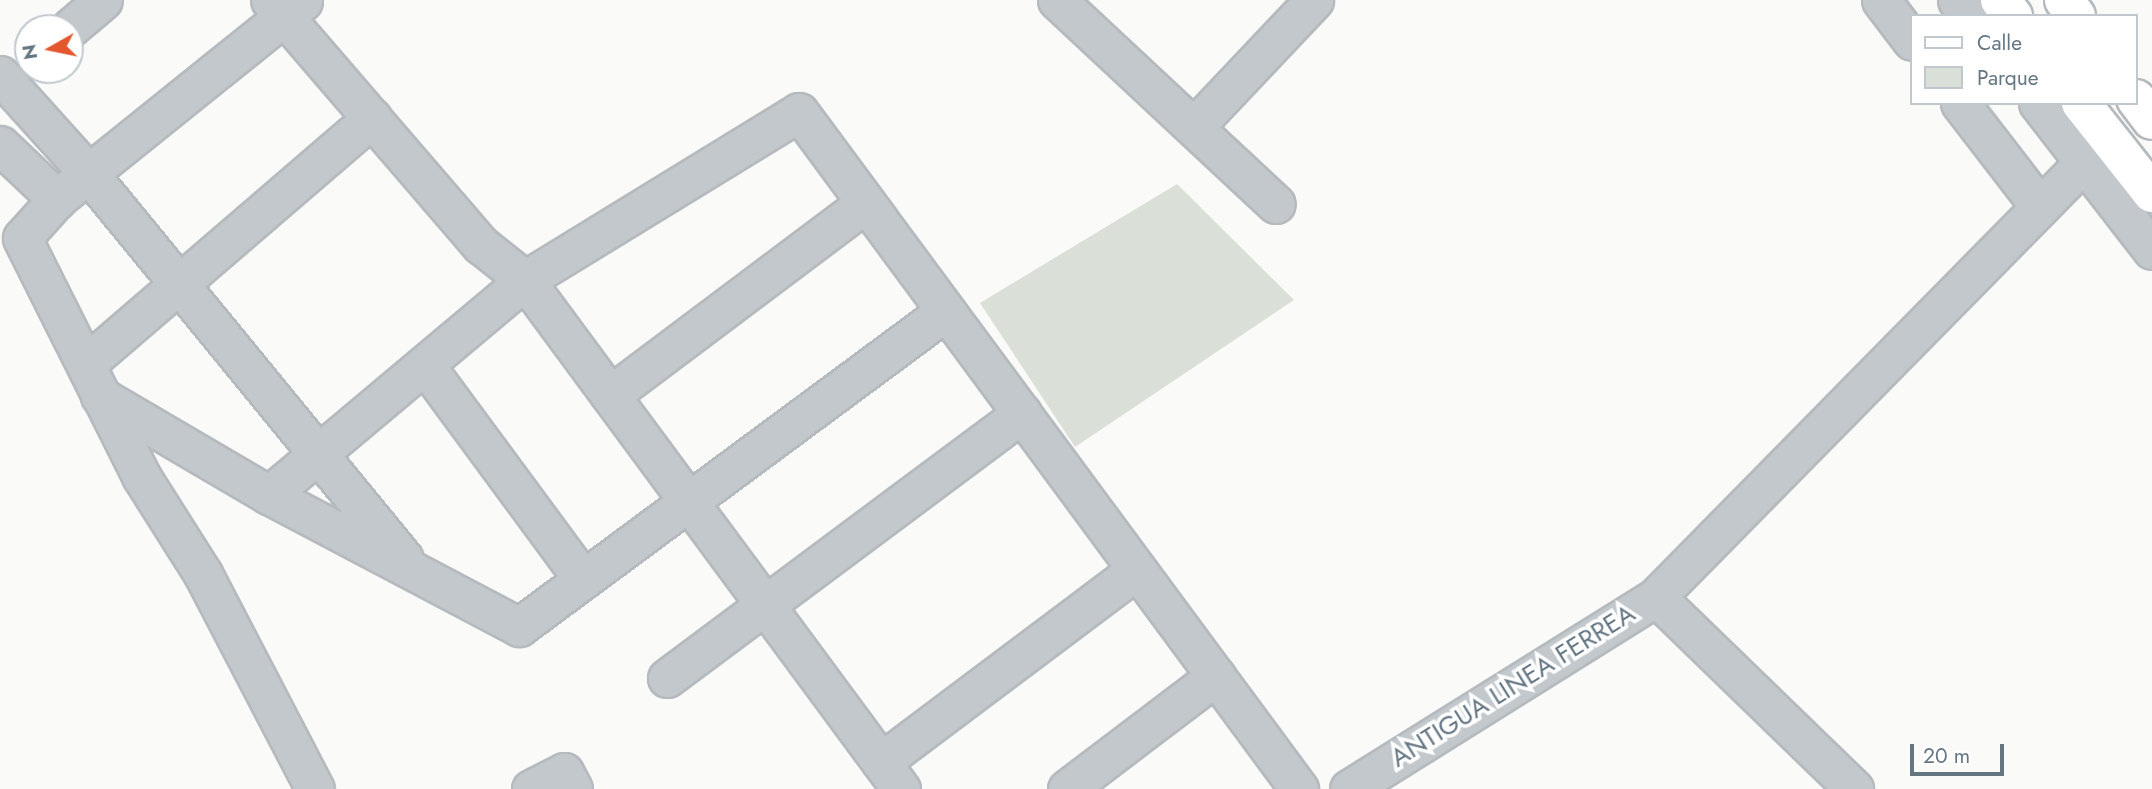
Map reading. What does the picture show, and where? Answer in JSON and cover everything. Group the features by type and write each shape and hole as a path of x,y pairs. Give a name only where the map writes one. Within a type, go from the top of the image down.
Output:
{"main road":[{"path":"2000,0 2011,14"},
{"path":"2138,102 2152,120"},
{"path":"2082,105 2096,150 2152,193"}],"street":[{"path":"84,16 103,0"},
{"path":"1057,0 1276,204"},
{"path":"1194,127 1314,0"},
{"path":"1881,0 1910,38"},
{"path":"315,789 203,574 141,476 22,238 57,199 286,6 372,118 481,246 525,281 891,776 1137,570"},
{"path":"11,74 89,174 413,571"},
{"path":"1962,105 2040,207"},
{"path":"2040,105 2096,150 2152,250"},
{"path":"269,495 525,281 799,112 1299,789"},
{"path":"86,363 372,118"},
{"path":"0,145 57,199"},
{"path":"1656,597 2096,150"},
{"path":"610,395 866,203"},
{"path":"100,396 269,495 519,626 946,311"},
{"path":"425,365 583,579"},
{"path":"667,678 1022,413"},
{"name":"ANTIGUA LINEA FERREA","path":"1349,789 1656,597 1854,789"},
{"path":"1067,789 1216,677"},
{"path":"531,789 564,772 572,789"}],"green space":[{"path":"1177,184 1294,300 1075,447 980,303"}]}
